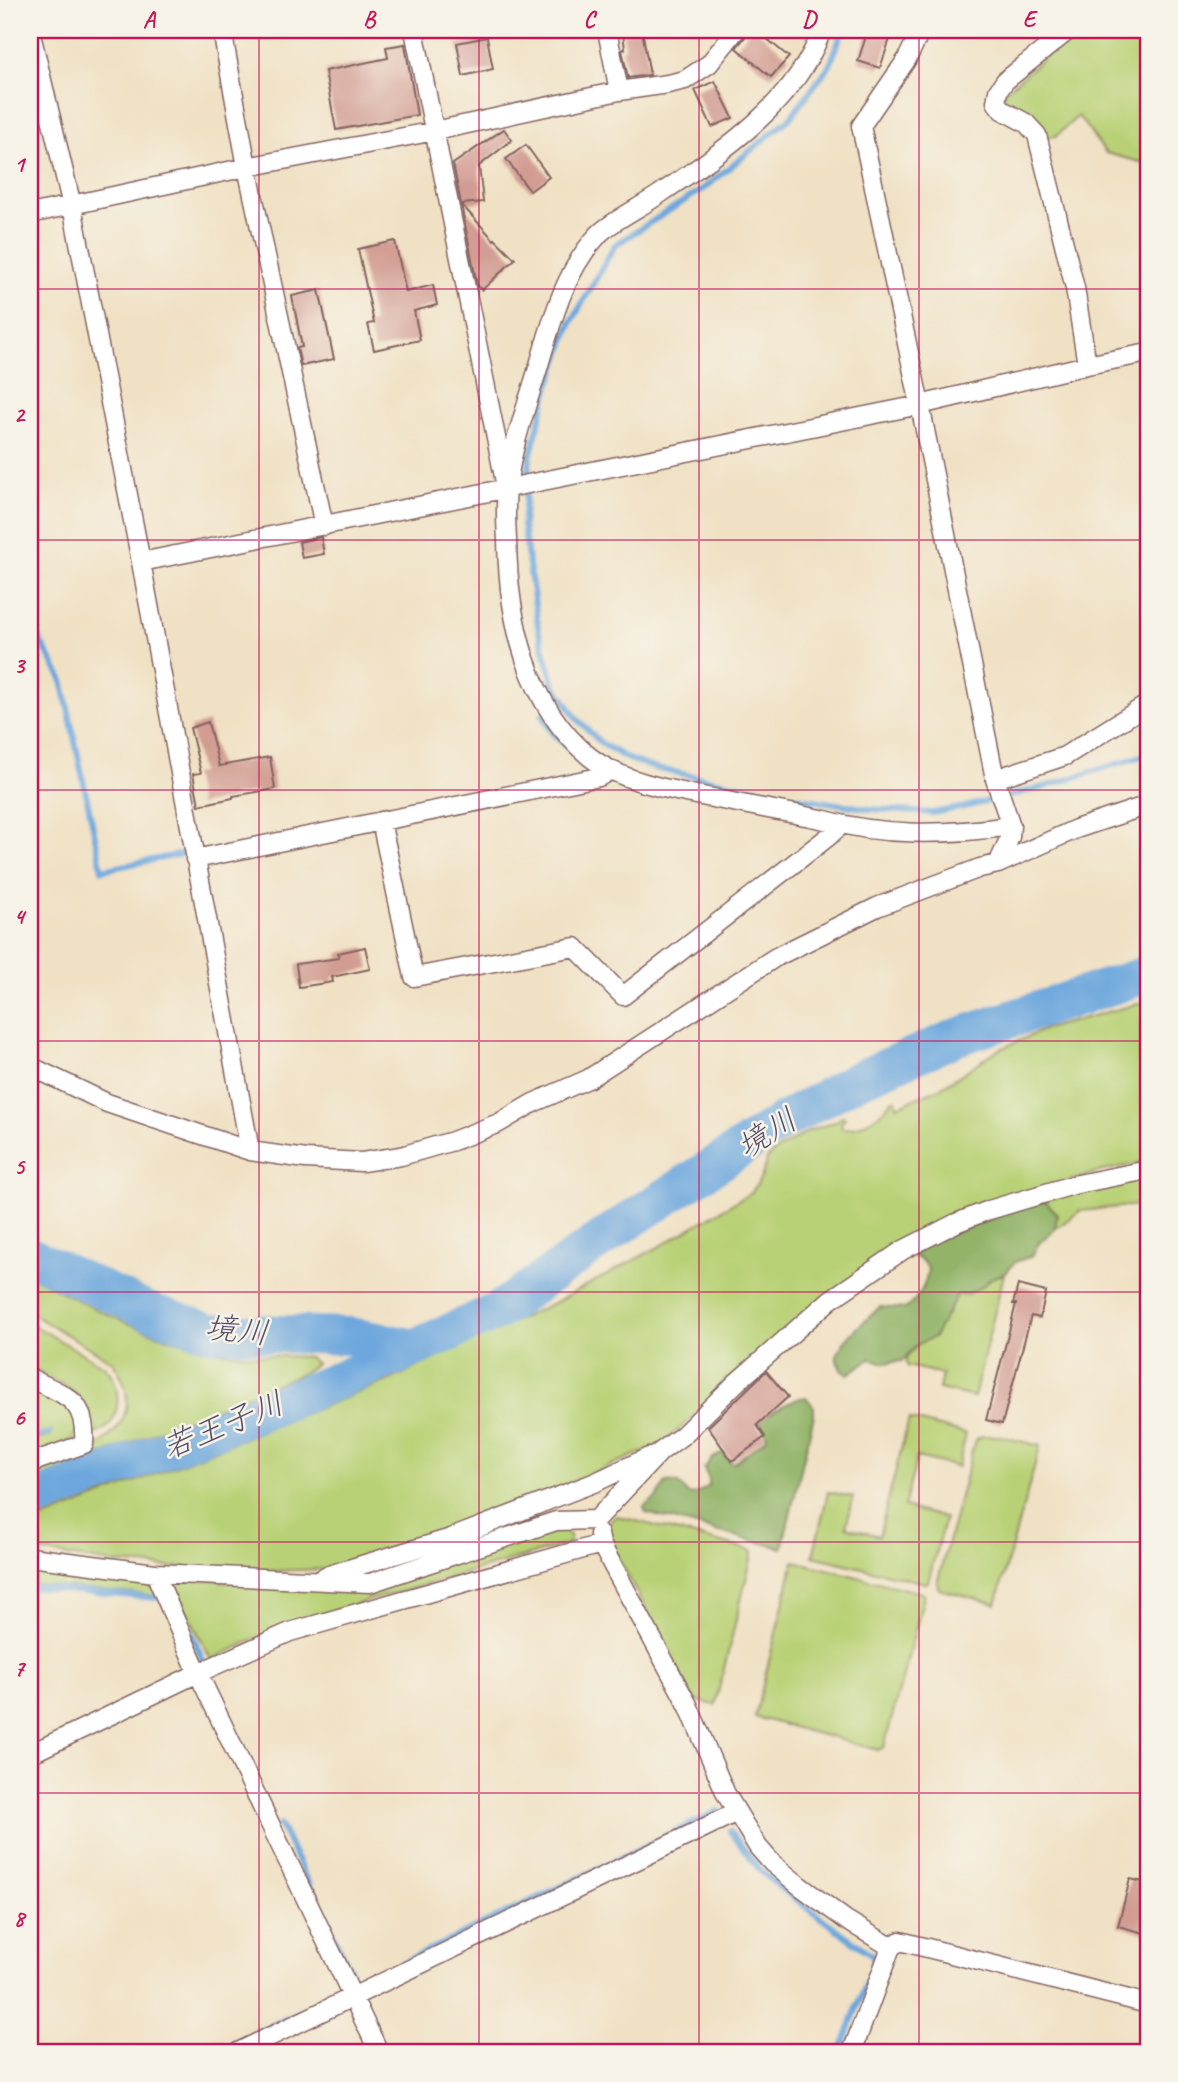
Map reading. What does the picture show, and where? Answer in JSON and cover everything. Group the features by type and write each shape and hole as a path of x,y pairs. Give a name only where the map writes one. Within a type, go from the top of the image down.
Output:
{"street":[{"path":"30,30 72,206 250,1151"},
{"path":"222,30 247,166 324,526"},
{"path":"414,30 507,488 507,576 515,626 536,686 565,732 589,757 609,771 671,790 841,825 916,834 967,832 1011,826"},
{"path":"607,30 619,91"},
{"path":"30,214 247,166 685,80 709,64 736,30"},
{"path":"507,488 528,402 554,316 582,255 601,232 739,138 795,79 810,57 822,30"},
{"path":"921,30 907,59 861,126 995,779 1011,826 1010,837 998,864"},
{"path":"1069,30 1005,81 998,91 996,102 1002,110 1026,123 1037,135 1075,288 1087,365"},
{"path":"141,562 920,405 1148,353"},
{"path":"995,779 1065,756 1148,704"},
{"path":"195,859 600,777 609,771"},
{"path":"30,1066 107,1103 250,1151 306,1159 362,1162 401,1156 453,1141 499,1123 533,1103 588,1079 776,957 877,907 980,868 998,864 1076,829 1148,805"},
{"path":"382,821 414,977 575,947 623,996 841,825"},
{"path":"30,1557 155,1573 370,1583 556,1521 596,1520 660,1452 683,1435 737,1382 830,1300 903,1250 956,1223 989,1210 1073,1185 1148,1170"},
{"path":"30,1378 70,1399 81,1411 85,1426 84,1444 30,1463"},
{"path":"311,1580 451,1538 596,1482 660,1452"},
{"path":"596,1520 601,1544 688,1705 726,1794 758,1847 772,1863 846,1920 891,1947"},
{"path":"30,1754 290,1632 601,1544"},
{"path":"155,1573 198,1673 379,2052"},
{"path":"238,2052 737,1812"},
{"path":"852,2052 891,1947 900,1941 1148,2004"}],"green space":[{"path":"1076,30 1146,30 1148,131 1144,163 1106,153 1078,116 1056,136 1045,137 1006,107 1003,93"},
{"path":"1148,1001 1148,1161 1094,1173 913,1236 661,1444 467,1525 324,1569 243,1572 112,1563 30,1550 30,1524 392,1379 558,1301 657,1248 752,1192 762,1176 767,1159 809,1131 843,1116 845,1118 841,1123 842,1128 862,1124 880,1114 893,1100 896,1100 897,1106 942,1087 998,1050 1045,1029"},
{"path":"1148,1175 1148,1204 1080,1211 1055,1229 1057,1214 1046,1202 1029,1204"},
{"path":"1046,1202 1057,1214 1055,1229 1039,1243 1032,1256 1015,1262 1004,1274 991,1278 983,1286 967,1294 957,1295 934,1337 918,1344 902,1361 884,1363 870,1359 848,1374 842,1371 837,1361 838,1354 854,1332 880,1307 905,1309 921,1291 928,1268 912,1255 914,1248 1029,1204"},
{"path":"1004,1274 974,1397 939,1389 942,1374 907,1366 906,1359 946,1316 957,1295 983,1286 991,1278"},
{"path":"30,1275 95,1309 166,1338 225,1352 309,1357 316,1364 301,1374 30,1483 30,1470 100,1444 111,1435 124,1416 127,1394 112,1361 30,1313"},
{"path":"30,1323 105,1367 110,1373 116,1387 117,1403 114,1418 106,1428 90,1435 89,1412 80,1397 30,1368"},
{"path":"30,1386 67,1406 79,1429 72,1440 30,1456 30,1442 51,1436 52,1431 30,1437"},
{"path":"806,1397 814,1407 814,1415 782,1548 646,1513 644,1507 657,1497 666,1483 676,1483 687,1494 693,1495 709,1486 704,1469 712,1459 723,1453 729,1462 734,1463 767,1438 760,1419 788,1403"},
{"path":"909,1419 966,1434 958,1467 917,1457 904,1507 945,1518 928,1582 813,1556 828,1492 853,1497 846,1527 879,1536"},
{"path":"982,1436 1001,1436 1040,1446 996,1604 939,1589 937,1584 975,1440"},
{"path":"617,1516 753,1551 715,1705 694,1700 606,1535 608,1523"},
{"path":"553,1529 570,1535 570,1542 286,1624 211,1660 182,1601 175,1600 167,1583 169,1578 366,1590"},
{"path":"794,1561 922,1593 924,1597 884,1747 878,1750 755,1717"},
{"path":"30,1564 132,1578 151,1586 159,1596 30,1584"}],"building":[{"path":"642,30 650,75 628,78 622,50 625,49 623,33"},
{"path":"747,30 756,30 789,57 771,77 736,48"},
{"path":"868,30 893,30 880,68 858,61"},
{"path":"487,37 493,69 463,76 457,43"},
{"path":"405,44 417,115 336,130 325,71 388,58 386,47"},
{"path":"715,81 733,118 712,127 695,90"},
{"path":"504,129 512,140 479,166 483,202 461,204 515,259 482,290 477,285 453,164"},
{"path":"526,145 549,177 530,191 506,159"},
{"path":"395,241 406,292 433,285 437,305 414,311 420,340 374,350 368,324 374,323 358,249"},
{"path":"319,290 334,359 301,366 297,348 302,347 292,296"},
{"path":"321,537 324,554 302,558 299,542"},
{"path":"208,722 219,766 270,757 275,789 199,805 193,774 201,773 190,728"},
{"path":"365,947 370,969 332,977 333,982 299,987 296,964 339,958 338,953"},
{"path":"1018,1285 1046,1292 1040,1318 1031,1316 1002,1424 986,1420 1016,1304 1013,1304"},
{"path":"766,1371 788,1397 757,1425 765,1437 732,1461 708,1427"},
{"path":"1130,1879 1148,1883 1148,1934 1118,1926"}],"waterway":[{"path":"843,30 830,65 789,119 703,189 615,245 571,323 548,389 530,457 523,525 539,632 553,682 576,718 601,743 626,758 654,768 793,797 871,809 933,813 965,807 1044,787 1148,754"},
{"path":"503,600 510,637"},
{"path":"30,623 62,679 102,870 192,852"},
{"path":"542,715 552,733 594,771 590,772"},
{"name":"境川","path":"30,1502 268,1409 496,1312 618,1228 783,1121 857,1080 957,1037 1148,974"},
{"name":"境川","path":"30,1256 148,1311 210,1332 349,1336 416,1348"},
{"path":"30,1439 50,1433"},
{"path":"30,1587 156,1598"},
{"path":"178,1601 203,1661"},
{"path":"355,1986 718,1811"},
{"path":"280,1825 350,1969"},
{"path":"730,1831 759,1869 780,1888 872,1955 874,1961 871,1971 840,2052"},
{"path":"216,2052 336,1995"}],"water label":[{"name":"若王子川","path":"223,1425"}]}
